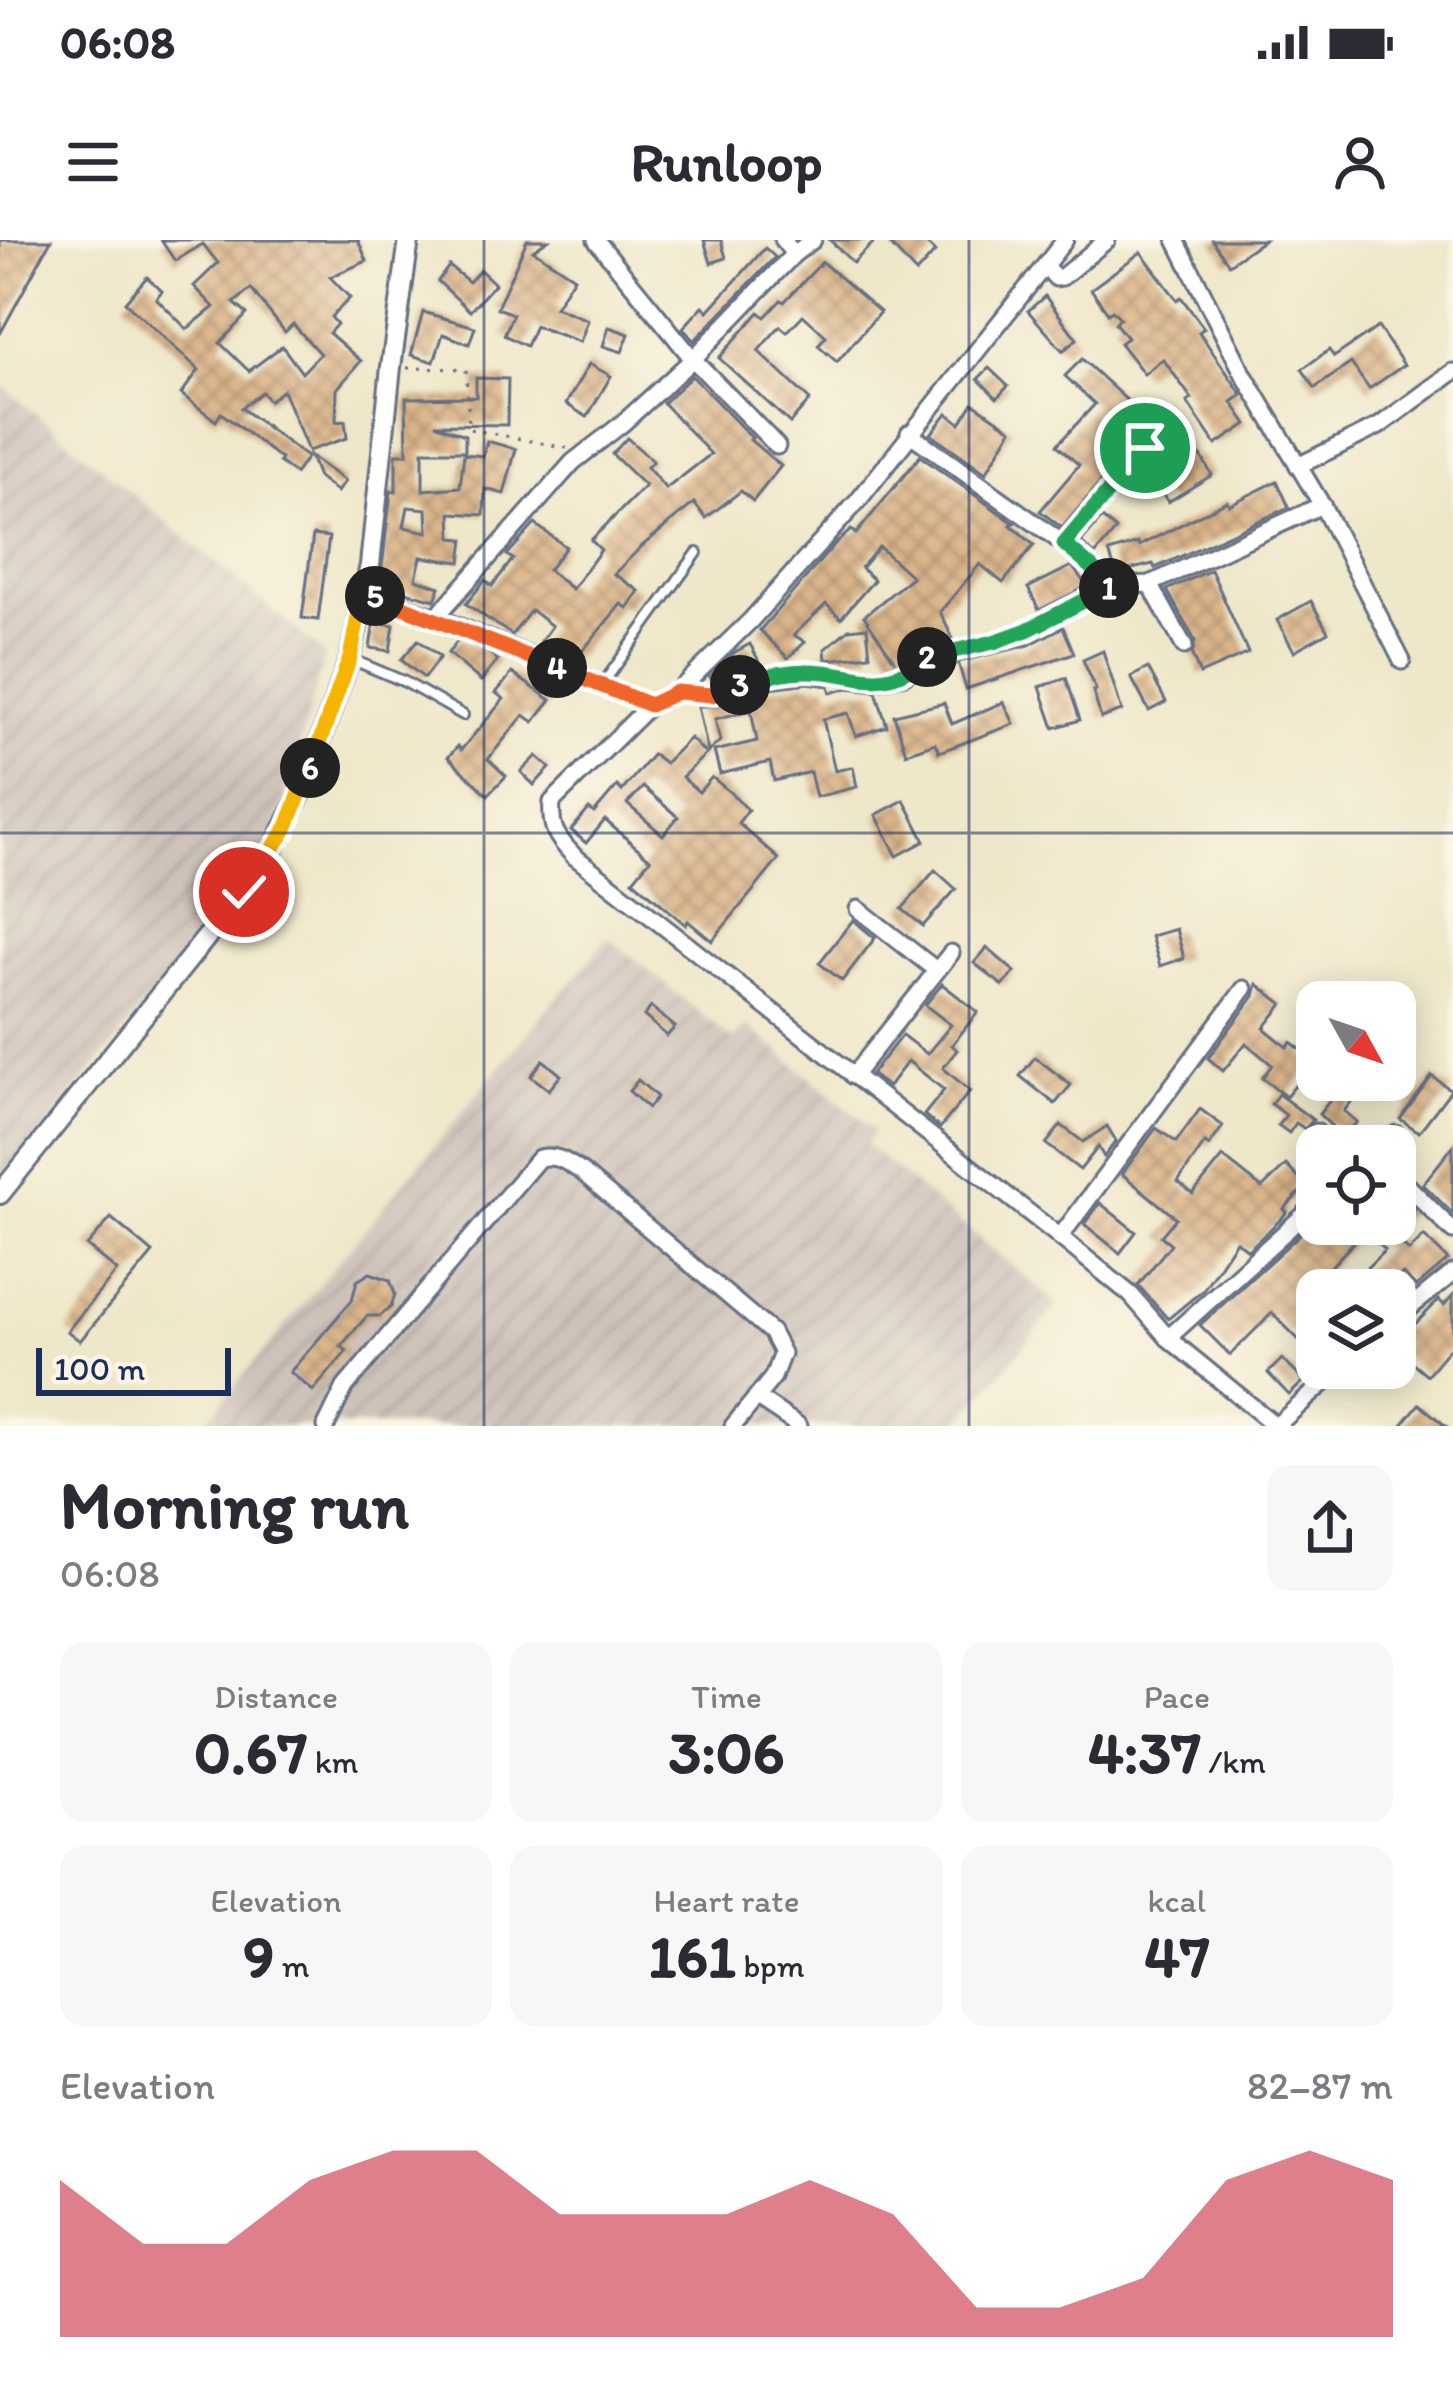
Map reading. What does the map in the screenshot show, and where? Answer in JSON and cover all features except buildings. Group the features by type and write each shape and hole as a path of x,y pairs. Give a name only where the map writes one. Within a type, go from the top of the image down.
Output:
{"street":[{"path":"0,1194 267,862 301,793 350,658 370,565 409,240"},
{"path":"596,240 693,358 777,446"},
{"path":"436,617 586,452 693,358 788,247 813,240"},
{"path":"1065,240 965,370 782,587 677,692 650,705 552,802 550,821 555,836 574,856 1060,1237 1131,1295 1168,1338 1276,1426 1317,1389"},
{"path":"1045,266 1056,278 1062,277 1106,240"},
{"path":"1176,240 1402,662"},
{"path":"1298,466 1379,426 1453,372"},
{"path":"910,433 1064,544 1113,586"},
{"path":"1064,544 1145,448"},
{"path":"677,692 713,695 760,677 808,671 882,680 905,675 929,656 1027,630 1113,586 1150,584 1322,506"},
{"path":"1150,584 1184,646"},
{"path":"363,592 650,705"},
{"path":"858,909 936,970"},
{"path":"853,1076 951,952"},
{"path":"1060,1237 1244,989"},
{"path":"326,1426 345,1388 539,1158 548,1156 563,1159 582,1172 771,1331 782,1353 773,1377 733,1426"},
{"path":"1416,1194 1453,1231"},
{"path":"1168,1338 1296,1222"},
{"path":"1416,1304 1453,1273"},
{"path":"756,1397 799,1426"}],"lane":[{"path":"601,686 697,553"},
{"path":"350,658 463,715"}],"path":[{"path":"391,367 466,369 469,429 586,452"}],"shaded area":[{"path":"0,384 325,654 269,853 0,1183"},
{"path":"608,937 733,1040 747,1025 875,1131 865,1144 1058,1304 957,1426 202,1426"}],"route":[{"path":"244,892 286,829 301,793 350,658 363,592 650,705 677,692 713,695 760,677 808,671 882,680 905,675 929,656 1027,630 1113,586 1064,544 1145,448"}]}
